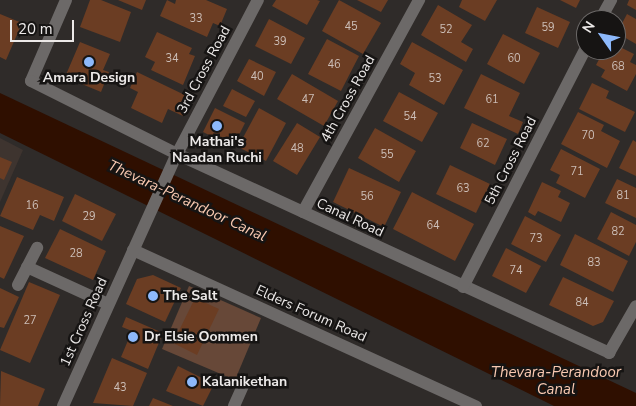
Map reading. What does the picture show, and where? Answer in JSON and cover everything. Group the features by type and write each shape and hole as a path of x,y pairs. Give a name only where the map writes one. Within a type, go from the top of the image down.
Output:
{"street":[{"name":"Canal Road","path":"66,0 31,82 177,154 610,353 636,306"},
{"name":"3rd Cross Road","path":"133,250 177,154 258,0"},
{"name":"4th Cross Road","path":"303,212 419,0"},
{"name":"5th Cross Road","path":"463,287 580,60"},
{"path":"18,285 37,248"},
{"name":"1st Cross Road","path":"63,406 133,250"},
{"name":"Elders Forum Road","path":"133,250 476,406"},
{"path":"27,267 108,304"},
{"path":"234,406 243,386"}],"shaded area":[{"path":"0,138 23,150 0,202"},
{"path":"189,286 261,318 235,380 162,349"}],"water":[{"name":"Thevara-Perandoor Canal","path":"0,93 636,393 636,406 554,406 0,133"}],"building":[{"path":"90,0 101,0 131,12 120,42 80,27"},
{"path":"118,0 146,0 142,10"},
{"path":"167,0 175,4 176,0 206,0 227,9 220,26 213,23 207,37 160,16"},
{"path":"276,0 320,1 307,25 272,6"},
{"path":"339,0 381,23 363,54 322,31"},
{"path":"357,0 388,0 381,12"},
{"path":"462,0 497,0 485,21 459,7"},
{"path":"560,0 580,0 576,8"},
{"path":"629,0 636,0 636,10 627,5"},
{"path":"438,5 472,25 461,42 473,49 466,62 421,35"},
{"path":"537,7 570,22 558,48 525,33"},
{"path":"0,14 22,23 6,60 0,57"},
{"path":"627,14 636,19 636,44 626,38"},
{"path":"269,19 305,38 291,64 255,46"},
{"path":"157,32 192,48 189,54 195,56 183,85 151,70 155,62 145,57"},
{"path":"503,34 540,53 524,84 487,64"},
{"path":"327,39 359,56 341,91 308,74"},
{"name":"Amara Design","path":"80,42 110,54 103,70 109,72 101,92 65,77"},
{"path":"412,42 463,70 444,105 409,85 415,73 400,64"},
{"path":"626,50 634,54 630,62 636,65 636,74 627,91 601,77 605,70 596,65 599,60 626,60"},
{"path":"249,59 276,72 264,96 237,81"},
{"path":"137,72 191,98 183,116 168,109 162,123 131,108 138,92 130,88"},
{"path":"292,74 338,101 324,126 277,99"},
{"path":"481,74 520,93 509,116 523,122 518,134 464,108"},
{"path":"592,83 609,91 606,98 635,112 625,132 579,109"},
{"path":"232,89 255,101 246,117 223,106"},
{"path":"399,92 438,113 422,142 383,121"},
{"path":"215,108 245,123 233,147 203,132"},
{"path":"259,108 286,123 266,161 238,147"},
{"path":"578,112 604,125 601,131 620,141 607,168 561,144"},
{"path":"297,123 320,137 297,175 273,161"},
{"path":"472,123 507,139 495,165 460,148"},
{"path":"375,128 416,151 399,182 358,158"},
{"path":"633,140 636,142 636,176 619,168"},
{"path":"561,149 600,169 585,198 556,183 560,175 550,170"},
{"path":"0,157 12,162 4,180 0,178"},
{"path":"450,165 490,184 476,213 436,194"},
{"path":"349,168 401,192 384,227 333,202"},
{"path":"17,177 64,197 54,221 40,215 33,230 0,216"},
{"path":"617,179 636,188 636,218 605,203"},
{"path":"542,182 561,191 558,197 570,203 561,222 538,211 535,216 528,212"},
{"path":"412,192 474,224 455,261 393,229"},
{"path":"75,194 116,214 102,241 62,221"},
{"path":"611,212 636,225 636,242 629,256 597,239"},
{"path":"525,216 561,235 546,262 511,244"},
{"path":"0,226 24,236 4,279 0,277"},
{"path":"60,229 106,251 93,280 45,258"},
{"path":"575,234 628,261 613,292 560,265"},
{"path":"506,248 541,266 526,293 492,276"},
{"name":"The Salt","path":"153,275 181,288 165,322 126,304 137,279"},
{"path":"563,277 614,301 603,322 593,326 549,305"},
{"path":"29,282 60,295 30,363 0,350"},
{"path":"0,288 19,297 4,328 0,327"},
{"path":"195,298 219,309 197,355 173,343"},
{"path":"126,317 163,333 148,369 121,357 132,331 122,327"},
{"path":"112,358 147,373 133,406 93,403"},
{"path":"178,366 214,384 203,406 166,391"},
{"path":"1,371 45,389 38,406 0,406"},
{"path":"153,398 173,406 149,406"}],"place":[{"name":"Amara Design","path":"89,62"},
{"name":"Mathai's Naadan Ruchi","path":"217,126"},
{"name":"The Salt","path":"153,296"},
{"name":"Dr Elsie Oommen","path":"133,337"},
{"name":"Kalanikethan","path":"192,382"}]}
